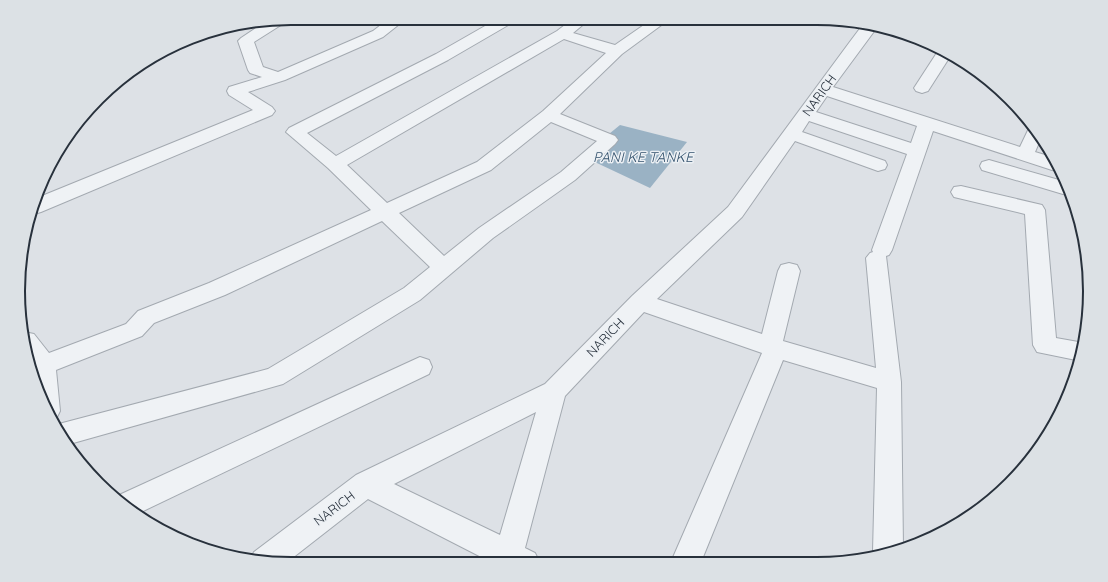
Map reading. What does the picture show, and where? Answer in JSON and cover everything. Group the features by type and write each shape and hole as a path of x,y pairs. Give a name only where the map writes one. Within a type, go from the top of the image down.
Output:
{"street":[{"path":"39,204 266,111 235,91 279,76 378,34 390,25"},
{"path":"444,268 335,164 295,132 442,58 498,25"},
{"path":"335,164 562,34 574,25"},
{"path":"44,365 134,330 146,317 217,289 484,166 548,115 617,51 654,25"},
{"path":"269,26 246,41 256,70 279,76"},
{"name":"NARICH","path":"272,556 366,484 554,391 640,302 735,212 867,30"},
{"path":"562,34 617,51"},
{"path":"922,88 942,56"},
{"path":"823,89 1050,163"},
{"path":"805,114 917,151"},
{"path":"67,433 274,376 412,294 486,233 568,176 609,140 548,115"},
{"path":"888,547 889,382 879,254 927,123"},
{"path":"791,134 878,166"},
{"path":"1025,155 1033,136"},
{"path":"989,166 1062,188"},
{"path":"961,192 1035,210 1044,345 1076,351"},
{"path":"688,557 773,347 789,271"},
{"path":"640,302 773,347 889,382"},
{"path":"31,348 44,365 46,395"},
{"path":"131,503 420,367"},
{"path":"515,557 554,391"},
{"path":"366,484 508,557"}],"water":[{"name":"PANI KE TANKE","path":"620,125 687,142 650,188 582,156"}]}
